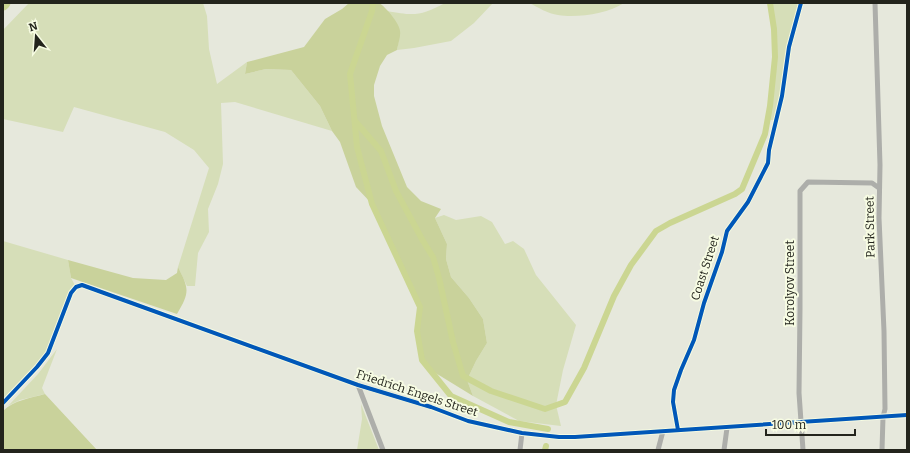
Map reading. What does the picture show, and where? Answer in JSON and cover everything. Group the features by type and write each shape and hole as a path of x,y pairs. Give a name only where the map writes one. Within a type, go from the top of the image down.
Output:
{"street":[{"name":"Coast Street","path":"678,430 673,402 674,390 694,340 704,303 722,252 727,231 748,202 768,163 769,150 782,96 789,47 801,3"},
{"name":"Park Street","path":"876,3 880,176 879,218 884,331 885,401 882,450"},
{"path":"879,188 872,184 880,176"},
{"name":"Korolyov Street","path":"803,450 799,393 800,191 808,182 872,184"},
{"name":"Friedrich Engels Street","path":"3,403 48,353 71,293 76,287 82,285 310,366 358,385 431,407 468,421 522,433 559,438 907,415"},
{"path":"358,385 383,450"},
{"path":"724,450 725,437 728,428"},
{"path":"658,450 663,431"},
{"path":"520,450 522,433"}],"green space":[{"path":"29,3 203,3 207,16 209,49 217,84 247,62 245,74 266,69 291,70 320,106 332,131 235,102 221,103 223,164 218,184 208,209 209,232 198,253 195,286 187,286 178,267 209,168 194,150 165,132 74,107 63,132 3,119 3,30"},
{"path":"349,3 379,3 398,24 400,35 397,50 387,55 380,66 374,85 374,96 382,126 407,187 421,201 441,209 435,218 447,244 446,259 451,277 469,298 483,319 487,343 467,380 473,396 429,369 422,360 417,331 420,307 372,204 356,187 340,142 332,131 320,106 291,70 266,69 245,74 247,62 304,47 325,19"},
{"path":"445,3 493,3 474,23 451,41 397,50 399,38 398,29 394,20 387,11 404,14 417,14 423,13"},
{"path":"529,3 624,3 601,12 566,16 547,12"},
{"path":"770,3 801,3 777,120 768,120 775,57 774,29"},
{"path":"444,215 456,220 481,216 492,222 505,244 513,241 524,249 536,275 576,325 563,370 556,405 561,426 519,421 473,396 467,380 487,343 483,319 469,298 451,277 446,259 447,244 435,218"},
{"path":"3,241 68,260 71,278 76,287 48,353 3,403"},
{"path":"68,260 133,278 166,280 177,273 178,267 186,286 186,295 177,314 71,278"},
{"path":"57,349 42,388 45,394 20,400 8,406 38,374"},
{"path":"45,394 97,450 3,450 3,411 12,404"},
{"path":"361,404 379,450 357,450 362,419"}],"waterway":[{"path":"373,3 372,11 350,74 357,147 372,204 420,307 417,331 422,360 451,396 509,422 548,429"},
{"path":"355,121 381,151 396,191 433,257 453,342 463,376 491,391 545,409 565,402 584,368 614,296 631,265 656,231 670,223 735,194 742,189 765,134 770,106 775,57 774,29 770,3"},
{"path":"545,450 546,446"}],"cycle path":[{"path":"678,430 673,402 674,390 694,340 704,303 722,252 727,231 748,202 768,163 769,150 782,96 789,47 801,3"},
{"path":"3,403 48,353 71,293 76,287 82,285 358,385 431,407 468,421 522,433 559,437 575,437 907,415"}]}
